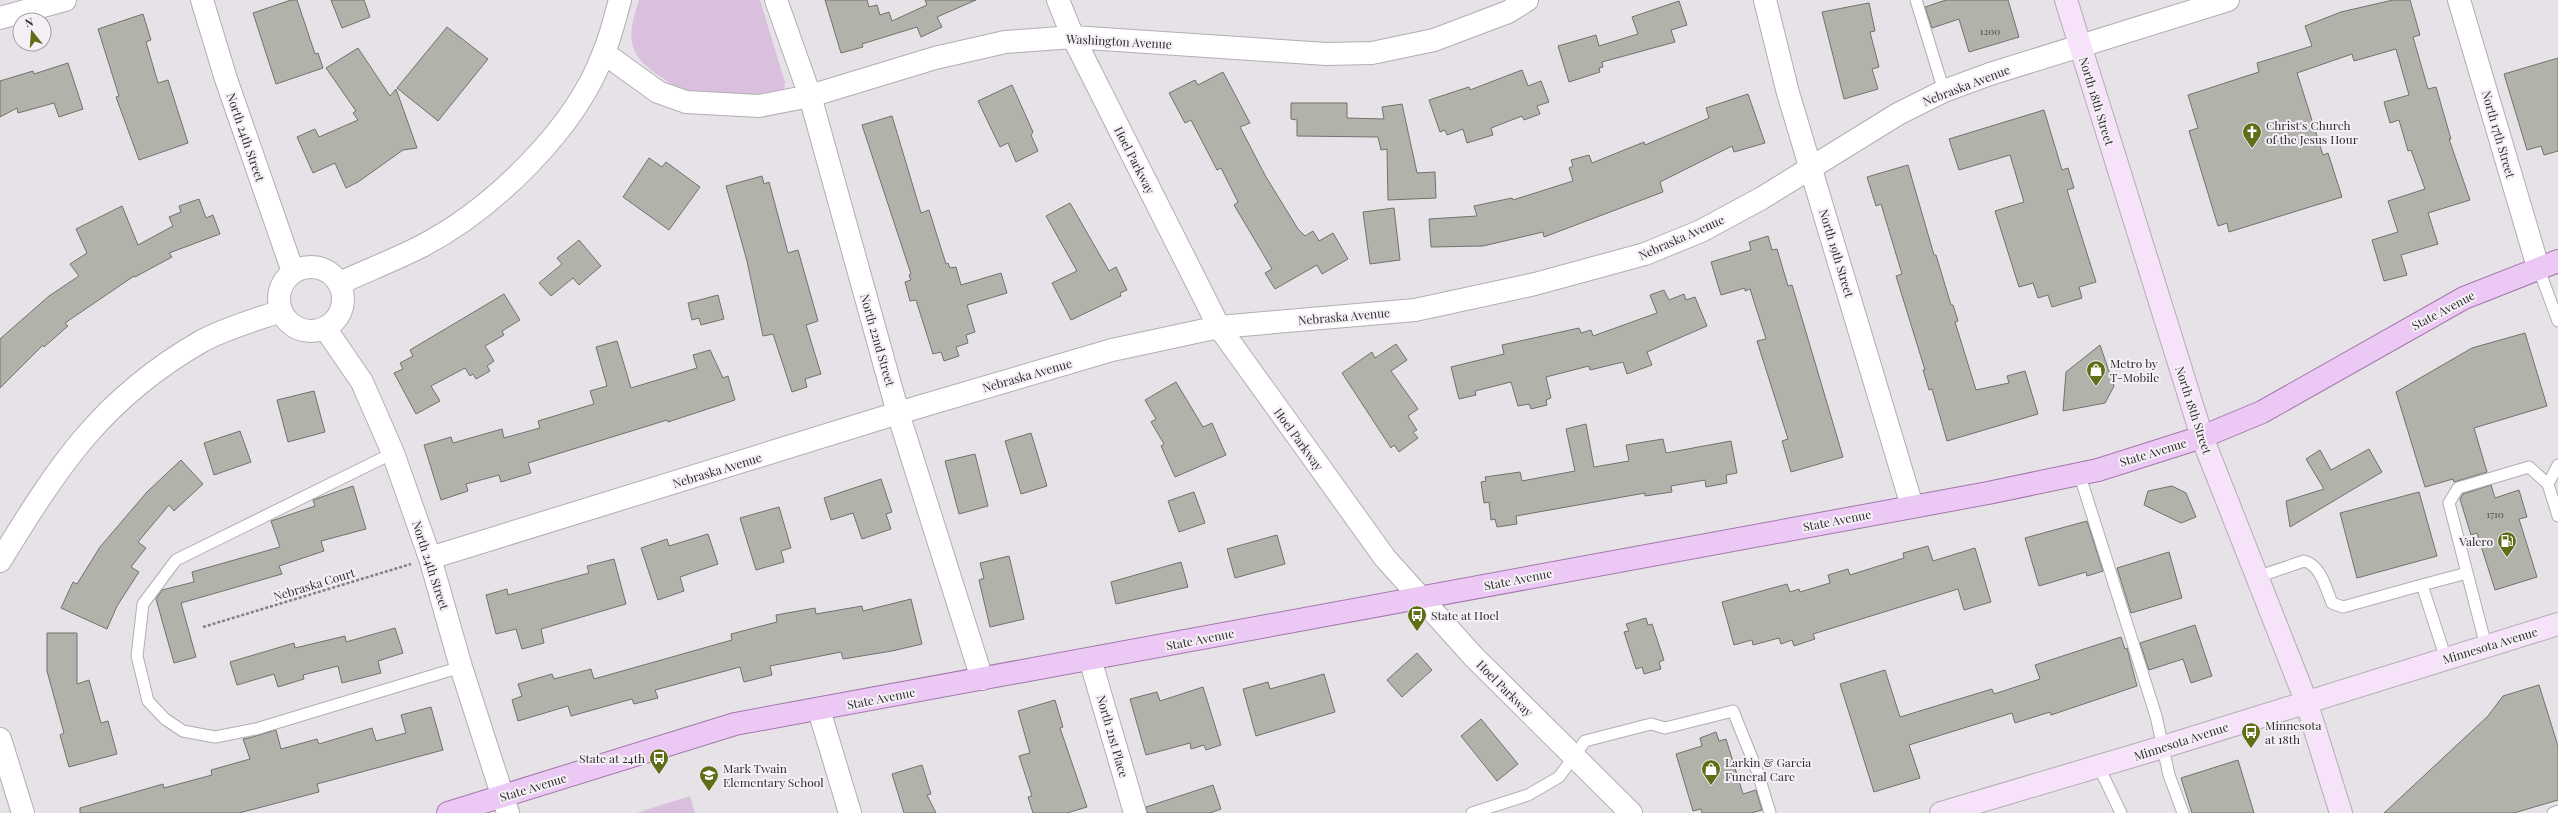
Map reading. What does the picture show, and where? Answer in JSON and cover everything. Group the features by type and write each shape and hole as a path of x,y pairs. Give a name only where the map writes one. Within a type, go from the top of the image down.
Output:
{"main road":[{"name":"North 18th Street","path":"2066,0 2202,437 2306,701 2341,813"},
{"name":"State Avenue","path":"448,813 506,805 735,724 819,710 1912,506 2080,473 2202,437 2262,412 2464,298 2548,264"},
{"name":"Minnesota Avenue","path":"1941,813 2099,767 2306,701 2558,624"}],"street":[{"path":"0,18 65,0"},
{"name":"North 24th Street","path":"202,0 226,80 293,272"},
{"path":"340,283 421,246 450,229 506,186 562,125 578,102 604,52 620,0"},
{"name":"North 22nd Street","path":"776,0 810,96 898,413 982,679"},
{"name":"Hoel Parkway","path":"1058,0 1073,37 1219,327 1388,563 1473,656 1631,813"},
{"name":"Washington Avenue","path":"604,52 658,92 686,102 759,106 810,96 935,58 1005,42 1073,37 1326,54 1372,53 1434,40 1527,0"},
{"name":"North 19th Street","path":"1765,0 1788,93 1912,506"},
{"name":"Nebraska Avenue","path":"430,558 898,413 1112,350 1219,327 1415,310 1535,284 1645,254 1702,230 1762,198 1898,114 1944,91 2201,4 2228,0"},
{"name":"North 17th Street","path":"2459,0 2548,264"},
{"path":"303,268 319,268 333,275 340,283 343,293 342,308 334,322 325,328 304,331 294,327 281,310 280,289 293,272 303,268"},
{"path":"0,561 53,476 83,436 137,384 203,340 281,310"},
{"name":"North 24th Street","path":"325,328 362,382 392,453 430,558 461,667 506,805"},
{"name":"North 21st Place","path":"1090,659 1135,813"},
{"path":"819,710 850,813"},
{"path":"0,739 22,813"}],"lane":[{"path":"1916,0 1944,91"},
{"path":"2548,264 2558,321"},
{"path":"392,453 176,560 143,604 137,656 148,701 165,719 183,731 215,737 256,729 461,667"},
{"path":"2548,484 2558,465"},
{"path":"2486,646 2449,503 2458,488 2529,467 2548,484 2558,516"},
{"path":"2080,473 2154,709 2169,775 2183,813"},
{"path":"2257,577 2304,562 2311,563 2318,569 2332,603 2343,607 2468,573"},
{"path":"2422,585 2446,658"},
{"path":"1472,813 1528,795 1559,777 1585,741 1651,724 1665,728 1732,712 1758,773 1770,813"},
{"path":"2099,767 2121,813"},
{"path":"2553,813 2558,812"}],"path":[{"name":"Nebraska Court","path":"203,627 430,558"}],"shaded area":[{"path":"639,0 760,0 785,82 784,91 780,96 707,96 688,93 671,84 652,71 636,54 631,36"},
{"path":"690,796 695,813 636,813"}],"building":[{"path":"291,0 297,0 315,54 318,53 323,68 276,84 253,13"},
{"path":"331,0 364,0 370,17 342,28"},
{"path":"825,0 867,0 869,7 877,5 880,15 889,12 892,21 927,5 925,0 976,0 937,17 942,27 921,37 917,27 862,44 863,47 841,53"},
{"path":"1946,0 2008,0 2019,37 1969,52 1959,19 1932,28 1925,7"},
{"path":"2393,0 2410,0 2420,35 2413,37 2428,89 2436,87 2451,139 2449,139 2470,200 2428,213 2438,244 2401,255 2407,275 2384,281 2372,240 2398,232 2388,201 2425,189 2411,150 2408,151 2399,120 2390,123 2384,102 2409,95 2396,49 2354,61 2352,54 2297,73 2323,155 2328,153 2342,197 2229,232 2227,223 2218,226 2189,131 2198,128 2188,95 2259,72 2257,63 2312,46 2305,26 2341,12"},
{"path":"1679,1 1687,25 1671,30 1675,42 1602,62 1603,67 1599,68 1600,72 1569,82 1558,46 1596,35 1599,46 1638,34 1632,17"},
{"path":"1869,3 1875,31 1870,32 1879,67 1872,69 1878,89 1844,99 1822,12"},
{"path":"143,14 151,40 146,42 158,83 168,80 188,143 139,160 116,97 119,96 98,29"},
{"path":"447,27 488,59 438,121 397,88"},
{"path":"358,48 390,96 396,89 417,148 403,150 358,182 346,188 335,163 313,173 297,137 315,129 319,137 358,120 353,113 356,111 326,68"},
{"path":"2558,58 2558,151 2544,155 2541,146 2527,150 2504,74"},
{"path":"68,63 83,109 59,117 54,103 18,113 17,108 0,117 0,81 33,71 34,74"},
{"path":"1522,70 1528,86 1541,81 1549,102 1537,106 1540,114 1524,120 1522,116 1491,128 1493,135 1467,143 1463,129 1447,135 1445,130 1440,132 1429,100 1469,87 1470,90"},
{"path":"1223,72 1250,123 1240,127 1266,177 1298,229 1305,236 1313,231 1319,241 1333,233 1348,259 1322,274 1317,265 1275,289 1265,273 1272,269 1234,205 1238,202 1221,168 1217,170 1191,120 1185,123 1169,93 1195,80 1198,85"},
{"path":"1012,85 1033,132 1031,135 1038,151 1016,162 1008,143 1000,147 978,101"},
{"path":"1748,94 1765,143 1734,152 1732,146 1660,182 1663,192 1544,237 1543,232 1483,246 1431,247 1429,219 1477,216 1474,206 1512,198 1513,200 1573,181 1569,168 1573,166 1571,160 1589,155 1592,163 1644,142 1645,145 1709,118 1706,108"},
{"path":"1291,103 1347,103 1347,118 1384,119 1382,107 1402,104 1417,173 1435,172 1436,198 1388,200 1387,149 1381,150 1378,137 1297,136 1297,120 1291,119"},
{"path":"2044,110 2062,170 2068,168 2074,188 2067,190 2096,282 2079,287 2082,298 2052,307 2048,295 2038,298 2033,283 2019,287 1995,211 2024,202 2010,155 1959,170 1949,139"},
{"path":"892,116 921,213 929,210 946,264 948,263 950,268 956,267 961,285 1001,273 1007,293 967,305 975,332 966,335 968,343 956,347 959,356 944,361 941,352 933,354 916,300 910,301 905,282 911,280 909,275 911,274 862,125"},
{"path":"649,158 662,167 666,162 700,187 669,230 623,197"},
{"path":"1908,165 1934,255 1936,255 1951,305 1953,305 1958,321 1955,322 1976,390 2009,383 2007,376 2025,371 2038,414 1947,441 1932,389 1929,390 1923,370 1925,370 1896,276 1902,274 1881,204 1876,206 1867,177"},
{"path":"762,176 764,184 769,182 788,253 798,250 818,321 806,325 821,374 805,379 807,387 792,392 773,334 763,336 747,261 726,186"},
{"path":"199,199 206,218 213,215 220,234 169,253 172,257 135,277 134,276 65,323 68,326 44,347 43,345 0,388 0,339 49,296 79,276 70,264 87,253 76,229 122,206 138,245 173,226 169,217 181,212 179,206"},
{"path":"1070,203 1109,271 1116,267 1127,290 1120,293 1121,296 1071,320 1052,283 1077,271 1046,216"},
{"path":"1394,208 1400,260 1370,264 1363,212"},
{"path":"1768,236 1772,250 1777,249 1788,286 1792,285 1843,457 1791,472 1782,441 1788,439 1757,341 1766,339 1750,289 1745,291 1745,288 1721,295 1711,262 1751,250 1749,242"},
{"path":"579,240 601,266 579,285 573,278 551,296 539,283 562,264 557,258"},
{"path":"1664,290 1669,300 1684,294 1686,300 1695,297 1707,326 1647,352 1652,365 1627,374 1623,362 1590,370 1589,366 1546,377 1551,398 1546,400 1547,405 1531,409 1529,404 1518,406 1511,382 1475,391 1476,395 1459,399 1451,367 1504,354 1502,345 1579,328 1581,333 1591,330 1593,336 1657,313 1650,295"},
{"path":"504,294 520,320 502,331 504,335 485,346 494,361 487,366 490,371 476,379 473,374 470,376 465,368 431,386 440,401 416,414 394,373 403,369 400,363 413,356 410,350"},
{"path":"718,295 724,319 701,325 699,318 692,320 688,303"},
{"path":"2525,333 2547,406 2474,428 2487,472 2454,482 2453,479 2425,487 2396,392 2472,348"},
{"path":"617,341 631,388 697,368 693,355 710,350 723,378 728,376 735,400 668,422 667,420 528,463 531,473 501,482 499,475 466,484 468,491 441,500 424,445 451,437 453,443 502,429 504,438 540,428 538,421 594,404 590,391 607,386 596,347"},
{"path":"1396,344 1407,360 1391,371 1418,409 1408,416 1417,430 1413,432 1418,438 1399,452 1394,445 1391,448 1342,373 1372,352 1375,358"},
{"path":"2100,345 2114,386 2105,403 2063,411 2066,372"},
{"path":"1176,382 1203,427 1212,423 1226,455 1175,477 1161,446 1164,444 1151,422 1156,419 1145,400"},
{"path":"314,391 325,432 288,442 277,400"},
{"path":"1586,424 1594,467 1629,461 1626,445 1663,439 1666,453 1731,441 1737,473 1726,475 1727,483 1706,487 1705,480 1671,486 1672,492 1645,496 1645,493 1516,516 1517,524 1497,527 1495,519 1491,520 1489,502 1484,503 1481,482 1486,481 1485,477 1520,472 1522,481 1575,471 1566,429"},
{"path":"240,431 251,462 214,475 204,443"},
{"path":"1031,433 1047,486 1021,494 1005,441"},
{"path":"2369,449 2382,472 2290,527 2286,501 2324,489 2306,459 2320,450 2331,470"},
{"path":"975,454 988,506 959,514 945,461"},
{"path":"181,460 203,484 174,511 169,505 138,542 146,548 131,567 139,572 117,606 107,629 61,608 73,582 77,584 100,547 147,492"},
{"path":"881,479 892,512 886,514 891,529 862,539 853,513 831,520 824,498"},
{"path":"2491,485 2495,498 2519,490 2527,517 2519,519 2537,577 2495,590 2477,533 2471,535 2460,499 2463,494"},
{"path":"353,486 366,529 321,541 324,551 279,566 282,574 181,603 196,657 174,663 156,599 162,590 194,582 192,572 280,547 271,521 315,506 313,500"},
{"path":"2172,486 2186,493 2196,517 2181,523 2144,505 2148,491"},
{"path":"1194,492 1205,523 1179,532 1168,501"},
{"path":"2419,492 2437,556 2357,578 2340,513"},
{"path":"779,507 791,548 781,551 784,562 756,570 740,518"},
{"path":"2087,521 2103,571 2087,576 2086,572 2039,586 2025,538"},
{"path":"708,534 718,564 680,577 684,591 658,600 641,548 667,539 669,546"},
{"path":"1277,535 1285,564 1235,578 1227,549"},
{"path":"1928,546 1933,561 1975,548 1991,602 1964,610 1958,589 1813,634 1815,639 1794,646 1792,640 1781,644 1779,638 1753,645 1752,640 1734,645 1722,602 1787,584 1790,592 1799,589 1800,592 1830,583 1828,575 1848,569 1850,575 1904,558 1903,553"},
{"path":"2169,552 2182,598 2131,613 2117,568"},
{"path":"1009,556 1024,619 990,627 979,580 984,578 980,563"},
{"path":"614,559 626,604 541,629 544,643 522,649 516,629 496,634 486,595 507,589 508,595 589,573 587,566"},
{"path":"1181,562 1188,587 1116,604 1111,582"},
{"path":"911,599 922,644 892,651 843,659 841,652 770,666 772,675 744,682 740,667 655,690 658,698 634,704 632,699 571,716 568,706 518,721 512,700 522,696 518,684 552,674 554,679 591,669 594,679 732,640 731,634 777,622 776,615 815,608 816,614 862,606 863,611"},
{"path":"1646,618 1648,625 1652,624 1664,660 1659,662 1661,669 1644,674 1642,667 1636,669 1624,632 1629,631 1626,624"},
{"path":"2195,625 2212,676 2191,683 2183,659 2149,670 2140,643"},
{"path":"395,628 403,653 378,661 381,673 342,683 338,666 303,675 304,679 278,687 274,674 237,685 230,662 294,643 295,648 345,636 346,642"},
{"path":"47,633 77,633 77,684 89,680 101,723 108,721 117,754 69,767 60,735 64,733 47,671"},
{"path":"2121,637 2125,649 2127,648 2137,686 2051,715 2050,712 2015,723 2012,713 1909,745 1920,778 1874,792 1840,684 1885,670 1900,717 1992,689 1994,694 2040,679 2035,665"},
{"path":"1417,653 1432,670 1402,697 1387,680"},
{"path":"1324,674 1335,712 1256,736 1243,689 1268,682 1270,689"},
{"path":"2539,685 2558,746 2558,800 2514,813 2384,813 2488,716 2503,696"},
{"path":"1203,687 1221,745 1206,750 1204,745 1191,749 1190,743 1146,755 1130,699 1157,692 1160,701"},
{"path":"1055,700 1063,727 1060,728 1087,807 1067,813 1033,813 1028,797 1032,796 1019,756 1030,753 1018,711"},
{"path":"431,707 443,750 317,784 319,792 239,813 80,813 80,808 163,784 164,788 212,775 211,770 250,759 243,739 276,730 281,749 317,739 319,744 372,728 376,741 406,733 401,715"},
{"path":"1481,719 1518,764 1497,781 1461,736"},
{"path":"1716,732 1719,741 1726,739 1743,794 1756,790 1762,810 1751,813 1702,813 1701,809 1693,811 1676,754 1702,746 1700,738"},
{"path":"2238,760 2254,813 2192,813 2181,778"},
{"path":"922,765 931,794 927,795 936,813 904,813 892,774"},
{"path":"1213,785 1221,809 1210,813 1147,813 1146,807"}],"place":[{"name":"Christ's Church of the Jesus Hour","path":"2252,149"},
{"name":"Metro by T-Mobile","path":"2096,387"},
{"name":"Valero","path":"2507,558"},
{"name":"State at Hoel","path":"1417,632"},
{"name":"Minnesota at 18th","path":"2251,749"},
{"name":"State at 24th","path":"659,775"},
{"name":"Larkin & Garcia Funeral Care","path":"1711,786"},
{"name":"Mark Twain Elementary School","path":"709,792"}]}
